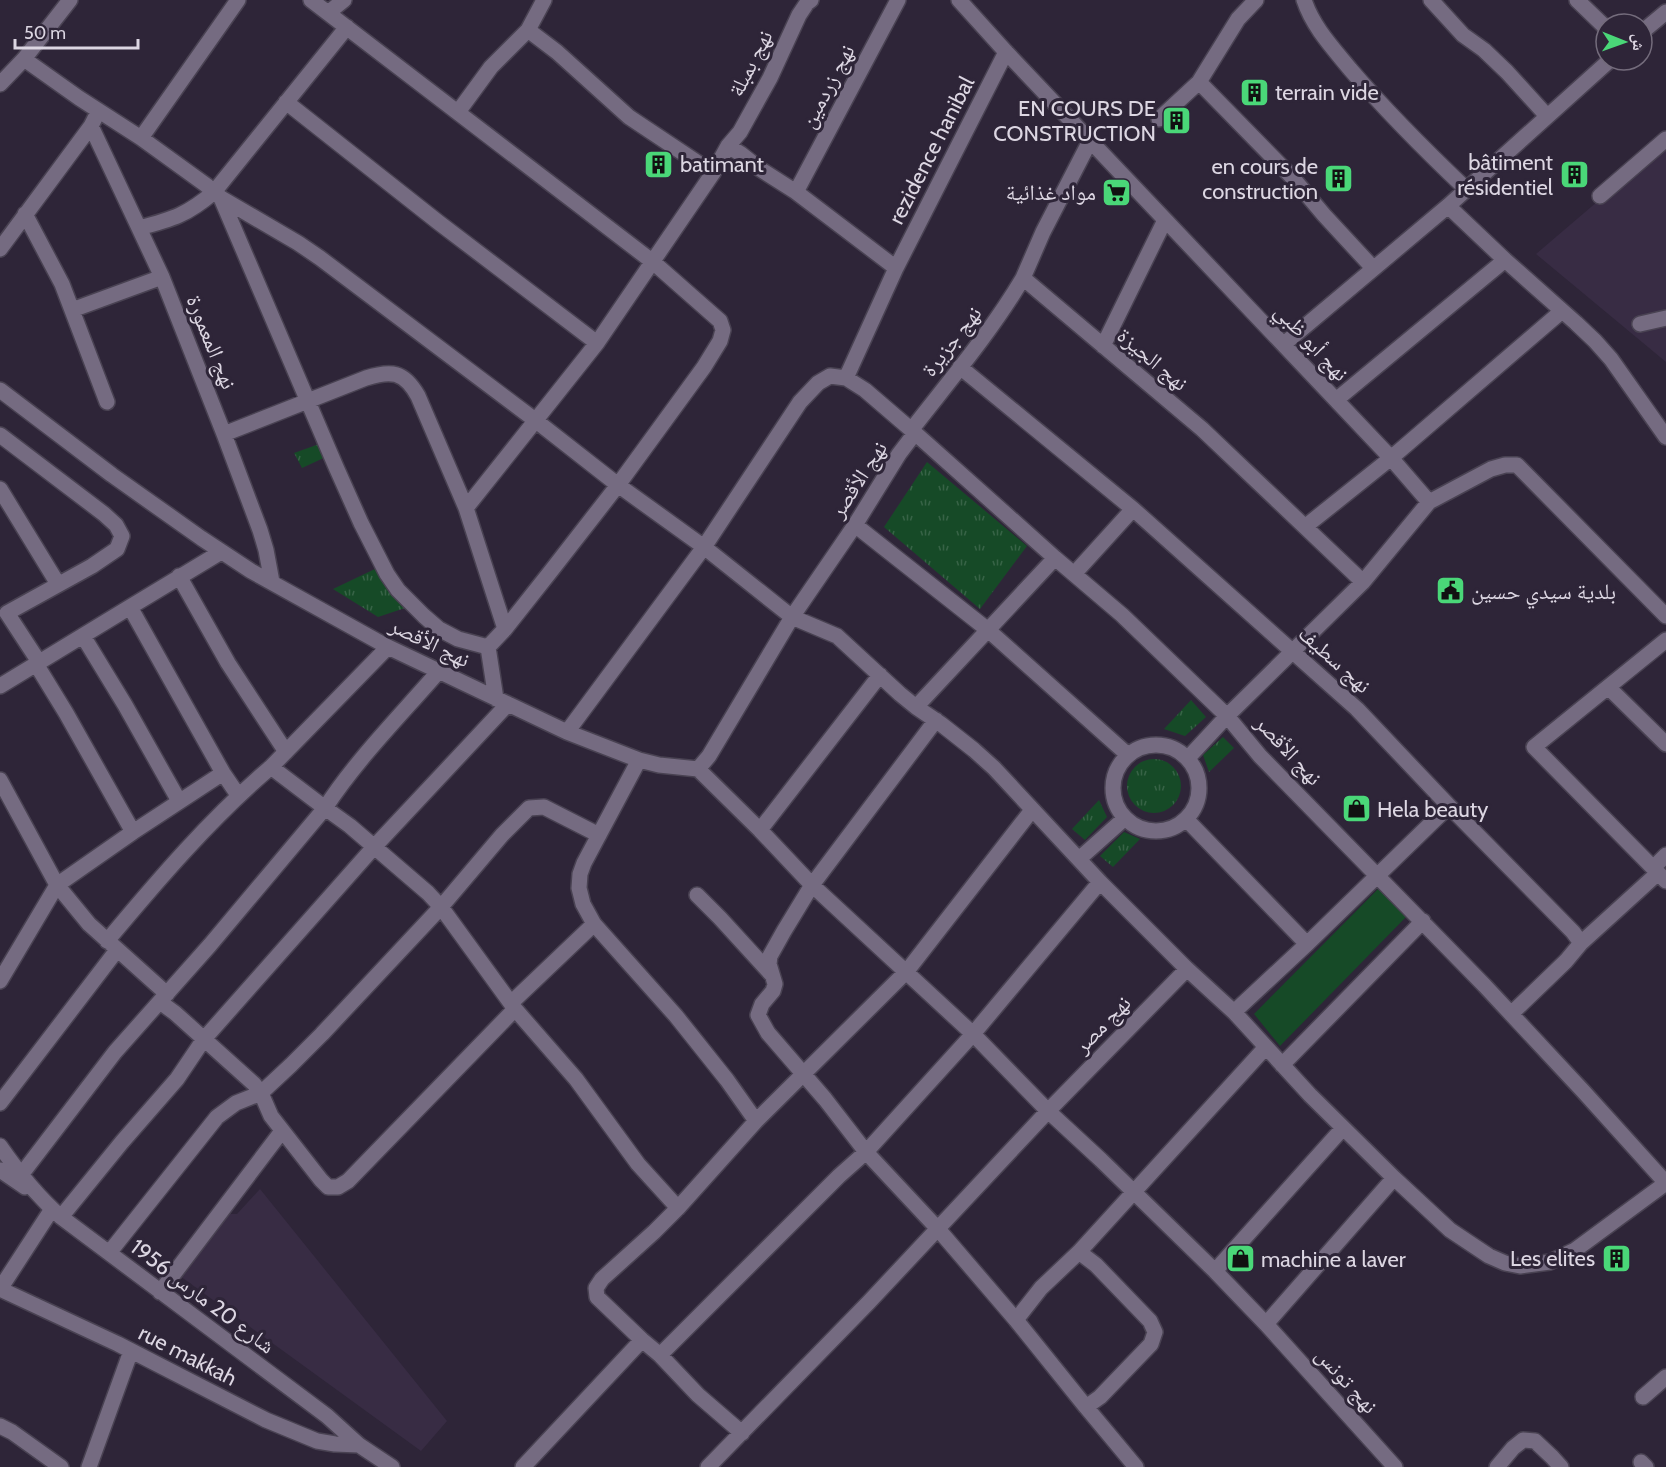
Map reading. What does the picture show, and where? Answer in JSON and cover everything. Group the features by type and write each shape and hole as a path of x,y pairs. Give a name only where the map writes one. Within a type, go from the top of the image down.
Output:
{"street":[{"path":"0,84 24,59 70,0"},
{"path":"141,138 238,0"},
{"path":"311,0 653,262 720,321 723,330 720,341 704,367 618,485 505,629 488,647"},
{"path":"328,13 344,0"},
{"path":"458,112 491,67 528,30 544,0"},
{"name":"نهج بمبلة","path":"466,508 597,343 653,262 713,173 728,146 740,132 770,78 799,15 811,0"},
{"name":"نهج زردمين","path":"796,192 898,0"},
{"name":"نهج أبو ظبي","path":"959,0 1391,458 1429,502"},
{"path":"1159,119 1199,82 1238,19 1256,0"},
{"path":"1304,0 1322,36 1364,85 1431,156 1466,189"},
{"path":"1431,0 1464,35 1507,72 1547,116"},
{"path":"1577,0 1594,16"},
{"path":"1654,22 1666,12"},
{"path":"139,228 183,214 218,195 286,102 347,27"},
{"path":"528,30 557,52 629,117 713,173"},
{"name":"rezidence hanibal","path":"846,378 896,268 1006,52"},
{"path":"24,59 141,138 218,195 320,258 618,485 704,547 792,617 837,636 916,707 936,720 994,768 1100,882 1187,969 1234,1012 1343,1128 1450,1230 1489,1256 1505,1263 1520,1266 1550,1262 1575,1250 1666,1183"},
{"path":"1284,344 1448,206 1596,72"},
{"path":"1199,82 1292,177 1373,268"},
{"path":"286,102 597,343"},
{"path":"0,249 91,126 98,111"},
{"name":"نهج المعمورة","path":"91,126 162,277 260,530 272,582"},
{"path":"1600,196 1666,139"},
{"path":"1023,278 1043,232 1090,141"},
{"path":"728,146 796,192 896,268"},
{"path":"218,195 353,504 387,574 398,590 439,629 458,639 488,647"},
{"path":"1448,206 1589,335 1611,359 1666,437"},
{"path":"25,214 62,284 107,402"},
{"path":"1103,345 1165,219"},
{"path":"1336,400 1505,260"},
{"path":"72,310 162,277"},
{"name":"نهج الجيزة","path":"1023,278 1202,429 1363,582"},
{"name":"نهج جزيرة","path":"913,431 1005,308 1023,278"},
{"path":"1306,526 1391,458 1562,311"},
{"path":"1641,324 1666,318"},
{"name":"نهج سطيف","path":"960,367 1133,509 1357,709 1573,932 1581,943"},
{"path":"224,434 381,373 399,374 411,384 418,396 466,508 505,629"},
{"path":"567,732 704,547 800,402 818,383 830,376 846,378 865,390 913,431"},
{"name":"نهج الأقصر","path":"0,390 112,475 221,552 388,647 567,732 639,760 659,765 698,769 709,756 792,617 855,525 913,431 1122,615 1227,716 1260,756 1423,921 1666,1183"},
{"path":"0,435 104,514 117,525 121,532 121,540 117,549 92,566 58,584 3,607 38,663 133,832"},
{"path":"1188,758 1227,716 1363,582 1429,502 1491,469 1504,465 1517,465 1666,616"},
{"path":"0,489 58,584"},
{"path":"1074,574 1133,509"},
{"path":"855,525 988,630 1128,754"},
{"path":"0,686 221,552"},
{"path":"916,707 1055,558"},
{"path":"179,576 228,663 285,752"},
{"path":"130,607 223,773 238,795"},
{"path":"83,636 179,801"},
{"path":"1659,874 1534,747 1666,640"},
{"path":"0,1103 150,891 238,795 271,767 388,647"},
{"path":"0,1289 56,1213 177,1079 204,1039 502,701 488,647"},
{"path":"21,1175 115,1052 265,881 325,808 339,786 439,671"},
{"path":"760,830 880,675"},
{"path":"1608,687 1666,744"},
{"path":"936,720 812,885 772,950 769,964 775,984 758,1015 768,1033 843,1120 866,1152 938,1229 1136,1467"},
{"path":"1159,744 1170,746 1188,758 1195,767 1200,789 1198,800 1186,819 1175,827 1162,831 1149,831 1125,818 1118,808 1113,786 1120,763 1128,754 1137,748 1159,744"},
{"path":"639,760 584,863 579,888 583,904 594,924 676,1016 756,1121"},
{"path":"271,767 350,826 428,893 441,907 513,1006 576,1079 638,1164 678,1208"},
{"name":"نهج تونس","path":"698,769 812,885 973,1034 1048,1111 1215,1271 1395,1467"},
{"path":"0,981 57,885 223,773"},
{"path":"0,781 57,885 89,924 164,998 175,1013 240,1070 261,1093 271,1116 328,1187 338,1187 348,1181 381,1149 513,1006 594,924"},
{"path":"1234,1012 1449,806"},
{"path":"109,1253 218,1117 236,1103 261,1093 322,1034 441,907 502,835 529,808 544,807 599,835"},
{"path":"742,1433 698,1395 660,1354 597,1297 596,1288 608,1272 678,1208 756,1121 907,971 1032,810"},
{"path":"1079,859 1125,818"},
{"path":"1186,819 1307,944"},
{"path":"1511,1014 1566,961 1581,943 1659,874 1666,855"},
{"path":"660,1354 866,1152 973,1034 1100,882"},
{"path":"697,895 774,977"},
{"path":"1282,1065 1423,921"},
{"name":"نهج مصر","path":"708,1467 1187,969"},
{"path":"1016,1320 1041,1288 1079,1252 1266,1047"},
{"path":"1215,1271 1343,1128"},
{"path":"160,1292 282,1131"},
{"name":"شارع 20 مارس 1956","path":"0,1146 21,1175 56,1213 327,1416 359,1445 392,1467"},
{"path":"0,1170 39,1196"},
{"path":"1266,1324 1394,1178"},
{"path":"1079,1252 1096,1265 1150,1321 1155,1332 1151,1344 1100,1397 1086,1407"},
{"name":"rue makkah","path":"0,1289 131,1351 266,1420 316,1441 359,1445"},
{"path":"524,1467 642,1340"},
{"path":"89,1467 131,1351"},
{"path":"1643,1397 1666,1377"},
{"path":"0,1425 61,1467"},
{"path":"1497,1467 1523,1440 1535,1441 1561,1467"}],"shaded area":[{"path":"1666,143 1666,362 1536,254"},
{"path":"260,1189 447,1421 421,1451 180,1276 223,1214 237,1214"}],"green space":[{"path":"322,443 328,456 302,468 294,453"},
{"path":"927,462 1027,546 980,609 884,527"},
{"path":"377,568 405,608 378,617 333,589"},
{"path":"1191,700 1206,717 1185,736 1164,729"},
{"path":"1223,737 1234,748 1209,772 1203,755"},
{"path":"1149,759 1159,759 1169,763 1177,771 1181,786 1177,801 1169,809 1159,813 1149,813 1139,809 1131,801 1127,791 1127,781 1131,771 1139,763"},
{"path":"1099,800 1107,817 1085,840 1072,829"},
{"path":"1124,832 1140,839 1113,867 1100,856"},
{"path":"1380,887 1407,916 1280,1046 1254,1014"}],"place":[{"name":"terrain vide","path":"1254,92"},
{"name":"EN COURS DE CONSTRUCTION","path":"1177,121"},
{"name":"batimant","path":"659,164"},
{"name":"bâtiment résidentiel","path":"1574,175"},
{"name":"en cours de construction","path":"1339,179"},
{"name":"مواد غذائية","path":"1117,192"},
{"name":"بلدية سيدي حسين","path":"1450,591"},
{"name":"Hela beauty","path":"1356,809"},
{"name":"Les elites","path":"1616,1258"},
{"name":"machine a laver","path":"1240,1259"}]}
